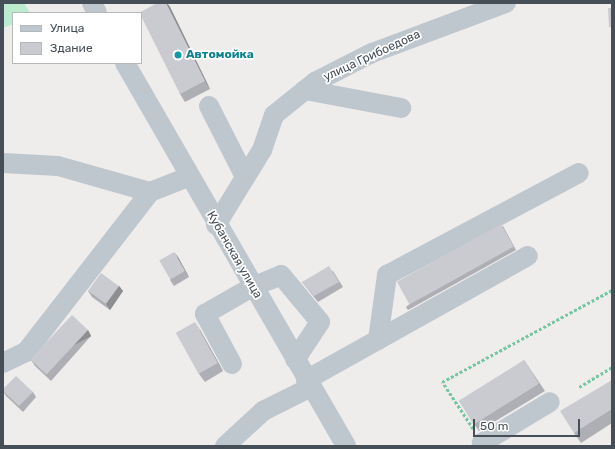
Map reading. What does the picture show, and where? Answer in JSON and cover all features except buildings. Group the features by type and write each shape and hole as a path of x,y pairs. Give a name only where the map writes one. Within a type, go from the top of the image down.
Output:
{"street":[{"path":"92,3 96,12"},
{"name":"улица Грибоедова","path":"216,225 262,150 274,115 305,90 372,53 506,3"},
{"name":"Кубанская улица","path":"126,64 188,177 346,446"},
{"path":"305,90 401,108"},
{"path":"208,106 245,177"},
{"path":"3,163 58,166 150,192"},
{"path":"378,340 387,275 579,172"},
{"path":"3,363 26,352 150,192 188,177"},
{"path":"225,446 263,411 378,340 528,256"},
{"path":"232,364 205,314 252,286 281,275 320,322 295,360"},
{"path":"483,444 550,402"}],"path":[{"path":"483,444 442,382 612,290"},
{"path":"579,387 612,367"}],"green space":[{"path":"3,3 24,3 29,12 12,12 12,24 3,28"}],"place":[{"name":"Автомойка","path":"178,55"}]}
